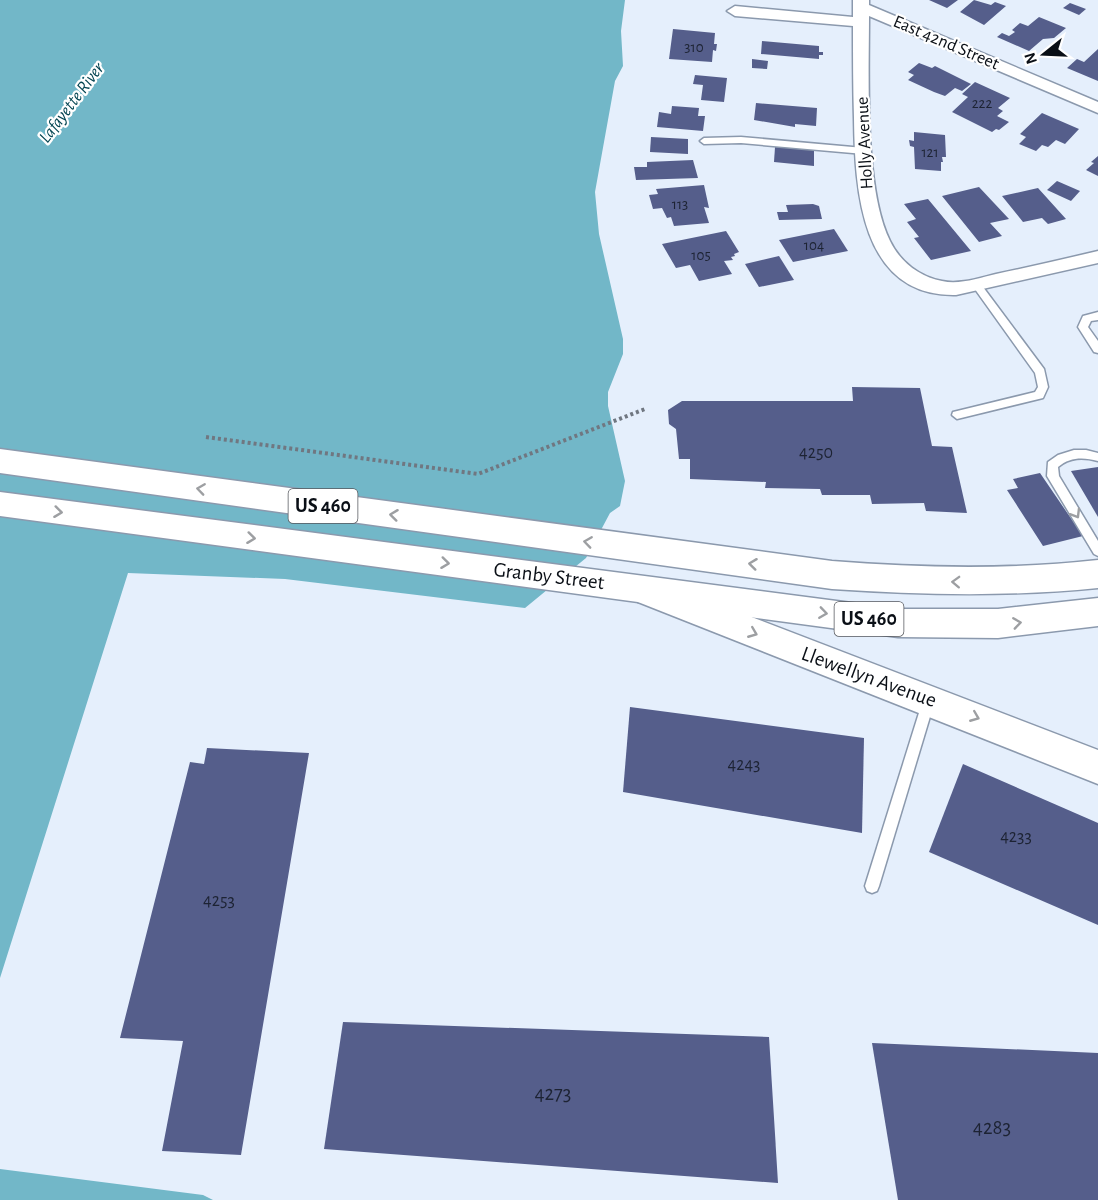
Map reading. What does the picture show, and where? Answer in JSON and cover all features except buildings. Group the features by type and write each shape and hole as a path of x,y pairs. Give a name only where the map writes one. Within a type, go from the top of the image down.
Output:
{"main road":[{"name":"Granby Street","path":"0,461 832,575 888,580 994,583 1053,580 1098,574"},
{"name":"Granby Street","path":"0,504 898,623 957,627 1007,625 1098,612"},
{"name":"Llewellyn Avenue","path":"640,588 800,652 929,698 1098,767"}],"street":[{"name":"East 42nd Street","path":"735,11 861,10 1098,108"},
{"name":"Holly Avenue","path":"861,10 865,188 872,219 886,253 906,275 924,284 943,288 977,285"},
{"path":"977,285 1098,257"}],"lane":[{"path":"704,141 741,140 864,151"},
{"path":"957,415 1039,395 1043,387 1040,372 977,285"},
{"path":"1098,316 1087,318 1083,327 1098,349"},
{"path":"1098,457 1084,453 1060,457 1052,465 1053,476 1098,551"},
{"path":"872,886 929,698"}],"path":[{"path":"206,437 478,474 645,409"}],"water":[{"name":"Lafayette River","path":"0,0 625,0 621,31 623,66 615,81 595,192 599,234 623,339 623,354 608,392 608,406 625,481 620,506 610,513 586,558 525,608 285,579 128,573 0,978"},
{"path":"0,1169 203,1195 213,1200 0,1200"}]}
